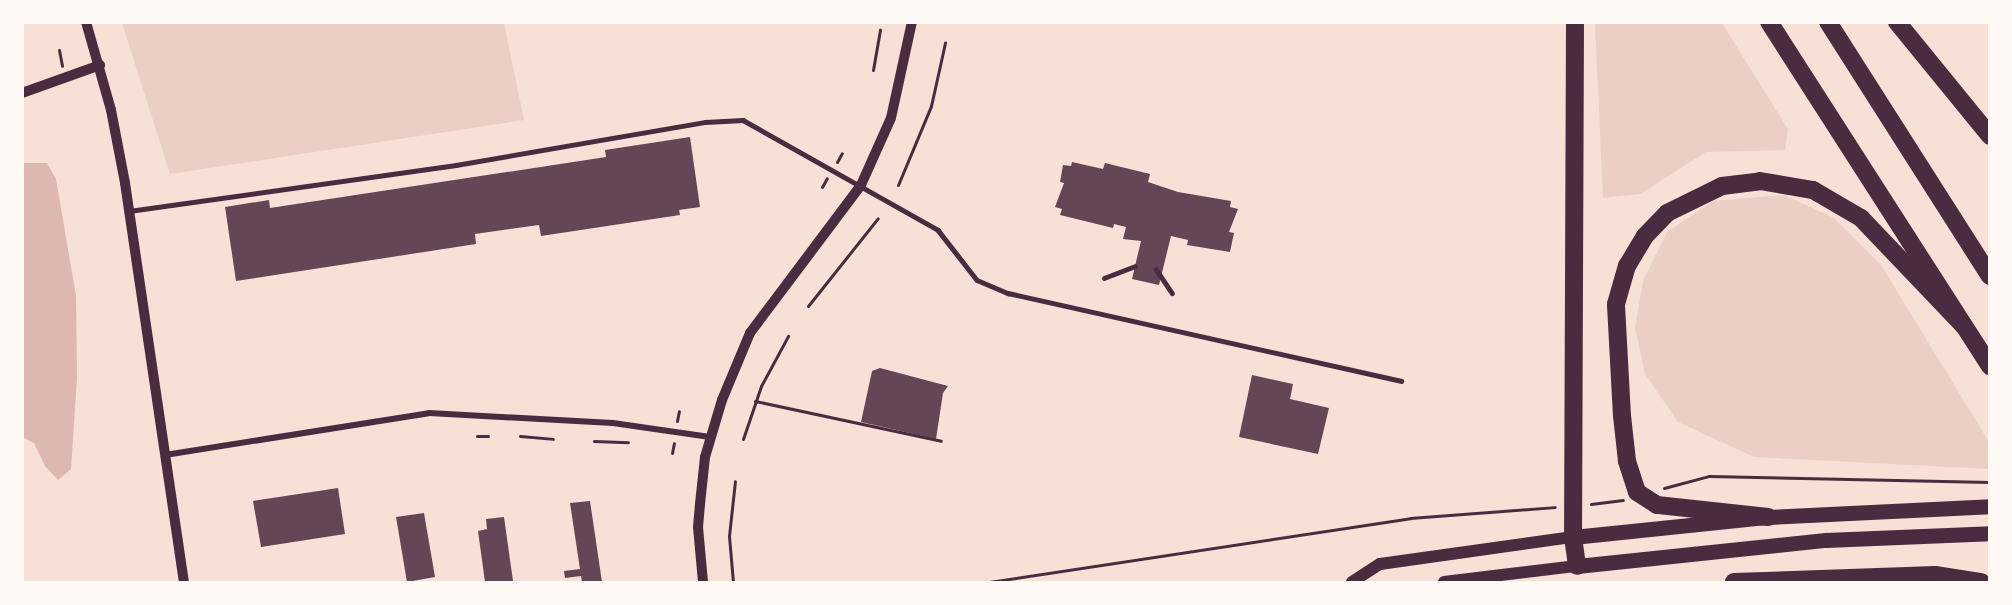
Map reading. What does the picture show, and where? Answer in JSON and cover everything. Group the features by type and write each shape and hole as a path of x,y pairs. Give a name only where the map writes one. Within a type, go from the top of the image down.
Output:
{"highway":[{"path":"1575,22 1573,537 1577,566"},
{"path":"1769,22 1989,366"},
{"path":"1827,22 1989,276"},
{"path":"1897,22 1989,136"},
{"path":"1768,517 1657,505 1637,492 1624,439 1616,304 1627,266 1645,236 1667,213 1722,186 1760,181 1813,190 1861,218 1964,326"},
{"path":"1734,582 1935,575 1981,582"}],"main road":[{"path":"1352,582 1380,564 1573,537 1768,517 1989,506"},
{"path":"1444,582 1792,542 1989,533"}],"street":[{"path":"86,22 100,65 129,211 184,582"},
{"path":"704,582 698,527 710,437 750,333 861,185 891,118 912,22"},
{"path":"22,93 100,65"},
{"path":"165,455 429,413 613,423 710,437"}],"lane":[{"path":"129,211 467,164 705,122 744,120 938,230 977,280 1008,293 1401,381"},
{"path":"1104,278 1135,266"},
{"path":"1156,269 1172,294"}],"path":[{"path":"873,70 880,30"},
{"path":"898,186 931,106 945,44"},
{"path":"808,306 878,218"},
{"path":"743,439 755,401 788,336"},
{"path":"755,401 941,441"},
{"path":"477,436 488,436"},
{"path":"520,436 553,439"},
{"path":"594,441 628,442"},
{"path":"1662,489 1709,476 1989,482"},
{"path":"733,582 729,536 735,481"},
{"path":"1592,504 1618,502"},
{"path":"989,582 1410,518 1552,508"}],"shaded area":[{"path":"122,23 504,23 524,120 170,174"},
{"path":"1595,23 1722,23 1788,129 1785,150 1706,152 1640,194 1603,198"},
{"path":"23,163 47,163 56,179 76,296 77,378 71,469 58,480 45,466 34,443 24,438 23,451"},
{"path":"1784,195 1834,218 1881,265 1989,442 1989,469 1754,457 1678,422 1645,374 1635,328 1643,281 1667,232 1713,201"}],"building":[{"path":"690,137 700,207 679,210 680,215 541,236 539,225 475,234 476,244 236,281 225,207 269,200 270,208 606,157 605,150"},
{"path":"1072,162 1103,169 1105,163 1150,174 1148,182 1178,192 1231,201 1230,207 1238,209 1229,232 1234,233 1230,252 1187,245 1188,240 1171,236 1159,285 1132,279 1141,241 1123,239 1126,227 1114,224 1113,228 1060,215 1062,209 1055,207 1064,183 1060,182 1063,165 1071,166"},
{"path":"880,368 948,386 943,393 936,439 861,422 872,371"},
{"path":"1252,375 1293,384 1290,399 1329,408 1318,454 1239,437"},
{"path":"338,488 345,534 261,547 253,501"},
{"path":"590,501 602,582 582,582 581,576 565,578 564,571 580,569 570,503"},
{"path":"424,513 435,577 407,582 396,517"},
{"path":"504,517 513,581 485,582 478,531 487,529 486,519"}]}
